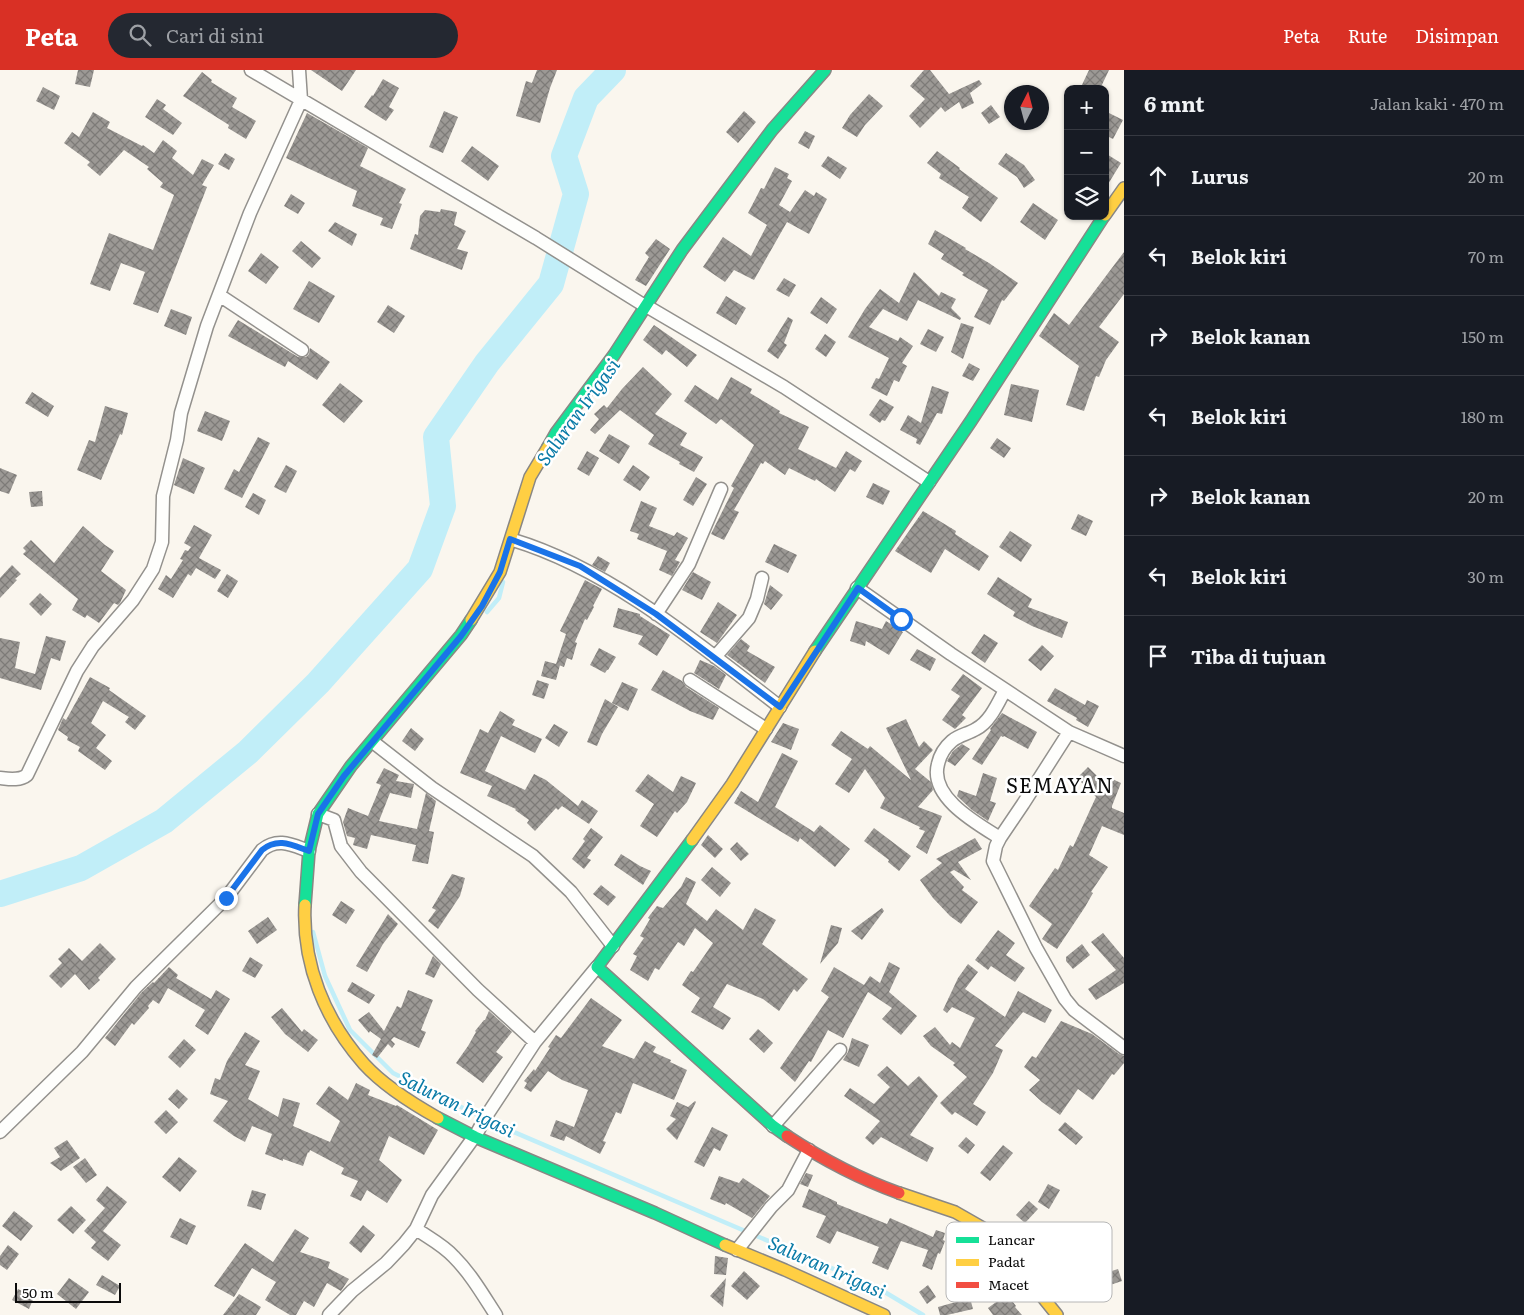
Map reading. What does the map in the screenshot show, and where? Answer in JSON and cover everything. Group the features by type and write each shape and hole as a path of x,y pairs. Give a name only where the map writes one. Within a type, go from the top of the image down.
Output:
{"street":[{"path":"251,70 784,386 929,482"},
{"path":"0,778 18,779 26,775 77,671 93,646 133,600 153,569 162,542 163,496 177,440 181,413 206,326 250,213 301,100 299,70"},
{"path":"826,70 772,130 682,250 614,355 556,433 527,485 515,541 482,606 461,636 344,776 309,851 304,912 307,952 318,990 339,1031 365,1065 391,1088 422,1109 476,1135 884,1315"},
{"path":"1109,209 1124,188"},
{"path":"330,1315 352,1291 386,1263 416,1229 432,1195 476,1135 485,1118 536,1042 597,967 714,810 858,588 971,422 1102,220"},
{"path":"219,295 302,350"},
{"path":"656,614 689,564 721,489"},
{"path":"515,541 580,566 656,614 780,707"},
{"path":"715,657 749,618 757,599 762,578"},
{"path":"858,588 1069,732 1124,756"},
{"path":"690,680 766,729"},
{"path":"1000,838 964,815 948,799 941,789 936,774 938,762 944,750 954,740 982,725 1006,690"},
{"path":"1069,732 1024,804 1000,838 994,854 995,867 1036,948 1065,999 1074,1010 1124,1048"},
{"path":"372,742 432,788 533,856 571,892 613,946"},
{"path":"325,816 341,846 361,872 478,990 536,1042"},
{"path":"0,1132 82,1052 136,987 226,898 262,850 269,844 282,843 309,851"},
{"path":"597,967 773,1126 809,1150 847,1170 892,1190 955,1212 972,1222"},
{"path":"773,1126 840,1050"},
{"path":"737,1250 771,1207 788,1190 809,1150"},
{"path":"416,1229 438,1243 453,1256 469,1274 496,1315"},
{"path":"1047,1302 1057,1315"}],"building":[{"path":"78,70 94,70 90,87 75,84"},
{"path":"311,70 356,70 342,91"},
{"path":"537,70 557,70 540,123 516,116 526,81 532,83"},
{"path":"924,70 930,70 949,94 979,80 982,84 970,93 974,103 962,109 959,102 945,112 941,107 920,128 909,116 925,99 910,86"},
{"path":"1089,70 1109,70 1102,85 1082,85"},
{"path":"202,72 212,80 211,82 237,98 232,107 256,121 246,139 228,128 229,125 183,96"},
{"path":"383,79 399,88 389,107 394,110 386,121 364,107"},
{"path":"43,87 60,96 54,110 36,101"},
{"path":"869,94 883,106 865,125 857,137 842,128 850,115"},
{"path":"157,99 166,105 163,109 182,123 173,135 145,117"},
{"path":"991,105 1000,117 989,124 981,113"},
{"path":"444,111 458,117 443,153 429,147"},
{"path":"744,111 756,122 738,143 726,132"},
{"path":"93,112 110,122 107,128 143,145 154,153 163,140 177,151 172,158 193,175 202,159 214,165 202,185 207,187 158,313 133,304 145,272 121,263 110,291 90,284 109,233 153,250 174,195 160,187 163,183 147,169 149,167 124,150 100,176 87,165 90,162 64,143 72,132 79,137"},
{"path":"307,113 368,148 360,166 406,189 399,203 402,204 392,229 380,225 383,218 352,206 357,191 286,158"},
{"path":"1109,113 1123,120 1113,139 1109,137"},
{"path":"805,131 815,136 809,149 798,143"},
{"path":"472,146 499,166 488,181 461,161"},
{"path":"937,151 998,198 981,222 962,208 969,197 939,178 941,174 927,163"},
{"path":"225,153 235,159 229,170 218,164"},
{"path":"1006,153 1024,165 1035,180 1024,188 1017,177 998,164"},
{"path":"828,156 847,168 840,179 821,166"},
{"path":"1109,156 1121,163 1109,182"},
{"path":"775,167 789,174 787,178 792,181 779,205 790,212 805,190 814,196 816,192 827,199 809,234 787,222 754,280 734,270 725,282 703,267 723,237 751,256 767,225 748,213 761,188 764,189"},
{"path":"291,194 305,203 298,214 284,206"},
{"path":"1033,203 1058,220 1045,240 1020,222"},
{"path":"441,209 457,212 454,225 466,231 457,249 468,252 462,270 410,249 415,234 418,235 420,216 425,210 440,212"},
{"path":"335,222 357,234 352,246 328,231"},
{"path":"935,230 966,248 1018,283 1004,301 1002,300 990,325 974,317 988,290 962,275 964,273 941,259 944,254 928,244"},
{"path":"656,239 670,249 646,286 635,280 649,257 645,253"},
{"path":"301,241 321,258 312,268 292,251"},
{"path":"1124,252 1124,294 1099,327 1119,342 1106,360 1099,377 1096,376 1084,411 1066,405 1079,366 1039,336 1054,313 1069,325"},
{"path":"261,253 279,267 266,284 248,271"},
{"path":"914,272 939,296 941,292 956,299 951,308 961,318 960,320 918,300 907,321 883,309 869,327 898,341 900,337 913,346 902,363 907,366 899,382 894,380 887,396 871,388 876,378 879,379 889,358 848,337 880,289 899,303"},
{"path":"784,278 796,285 789,297 776,290"},
{"path":"309,281 335,296 319,323 293,309"},
{"path":"726,296 746,308 736,325 716,313"},
{"path":"821,297 837,309 827,324 810,313"},
{"path":"388,305 405,316 394,333 377,322"},
{"path":"171,309 192,317 186,335 164,326"},
{"path":"788,317 793,320 784,343 787,345 778,359 767,351"},
{"path":"238,320 298,357 306,357 309,354 310,348 330,362 317,380 288,361 285,367 228,336"},
{"path":"961,323 974,327 963,359 951,352"},
{"path":"654,325 697,355 687,367 666,350 662,355 643,340"},
{"path":"928,329 944,337 936,352 920,344"},
{"path":"825,334 836,342 826,357 815,349"},
{"path":"969,363 980,369 973,381 962,376"},
{"path":"643,367 672,394 655,414 687,433 680,445 703,457 694,472 648,444 654,435 620,410 595,434 590,430 599,419 594,414 604,405 607,408"},
{"path":"731,377 752,389 750,393 780,411 779,413 809,427 798,449 836,468 846,451 862,461 855,472 850,469 835,492 816,479 815,481 789,468 785,475 765,461 763,464 761,463 734,510 739,512 724,540 711,534 734,488 731,486 754,445 721,419 716,424 684,401 695,385 718,400"},
{"path":"340,383 363,401 344,423 322,405"},
{"path":"1011,384 1039,390 1032,422 1004,415"},
{"path":"932,386 949,392 942,414 937,413 920,445 916,443 917,439 900,430 908,415 921,423"},
{"path":"32,392 54,406 48,417 25,403"},
{"path":"880,399 894,407 885,421 882,420 880,423 869,415"},
{"path":"105,406 128,413 122,435 120,434 101,480 77,470 89,440 95,442"},
{"path":"205,411 230,421 222,441 197,431"},
{"path":"609,434 630,446 619,464 599,451"},
{"path":"258,437 270,443 242,498 224,489 234,469 239,472"},
{"path":"997,438 1011,448 1004,458 990,448"},
{"path":"587,451 599,458 589,476 577,469"},
{"path":"183,458 205,468 194,494 174,485"},
{"path":"286,465 297,471 286,493 274,487"},
{"path":"633,465 650,477 640,491 623,480"},
{"path":"0,468 17,475 9,494 0,491"},
{"path":"696,477 707,484 693,506 683,500"},
{"path":"873,483 890,491 883,505 866,497"},
{"path":"42,491 43,506 31,507 29,492"},
{"path":"253,493 266,500 259,515 245,507"},
{"path":"641,501 657,508 649,526 674,536 677,532 688,538 675,560 680,562 672,576 659,570 667,551 637,539 639,534 630,531"},
{"path":"923,511 956,531 955,534 989,556 979,571 945,549 931,573 895,551"},
{"path":"1078,514 1093,521 1086,536 1071,529"},
{"path":"194,525 212,535 199,558 221,570 215,579 196,568 191,576 188,574 173,598 158,589 166,575 171,579 183,560 180,559 185,550 188,551 191,547 184,543"},
{"path":"83,526 114,551 101,571 126,590 120,603 118,605 114,603 99,623 87,615 85,618 72,610 78,599 23,554 26,551 23,548 31,540 54,563"},
{"path":"1010,531 1032,545 1021,562 999,547"},
{"path":"774,544 797,555 788,573 765,562"},
{"path":"598,556 610,563 605,572 592,565"},
{"path":"12,565 21,574 0,598 0,578"},
{"path":"693,572 711,582 702,600 682,590"},
{"path":"227,574 238,581 228,598 217,591"},
{"path":"998,577 1032,599 1028,607 1068,622 1062,638 1013,616 1015,612 987,594"},
{"path":"585,580 602,589 587,620 585,619 575,642 577,643 572,660 567,658 564,667 556,664 566,634 560,631"},
{"path":"770,585 783,595 771,610 764,604"},
{"path":"40,593 52,604 41,616 29,604"},
{"path":"718,602 737,615 717,643 700,632"},
{"path":"618,608 640,614 640,616 670,635 657,656 638,644 643,636 613,627"},
{"path":"856,621 882,629 886,621 903,632 889,655 866,641 865,646 850,641"},
{"path":"984,634 998,643 985,663 971,653"},
{"path":"46,636 66,641 60,661 51,658 41,690 0,678 0,638 20,642 15,668 35,674"},
{"path":"741,639 750,646 747,651 775,667 765,683 727,655"},
{"path":"1042,645 1054,656 1041,671 1028,660"},
{"path":"599,648 616,657 605,673 590,665"},
{"path":"917,649 936,659 930,671 910,660"},
{"path":"700,660 714,666 726,675 719,689 694,673"},
{"path":"545,661 560,665 556,680 541,676"},
{"path":"663,670 682,681 686,687 719,708 713,720 690,711 651,690"},
{"path":"963,674 982,688 962,715 966,718 955,729 942,720 960,696 951,690"},
{"path":"90,677 110,688 109,690 146,716 135,730 125,722 129,717 103,701 91,723 106,735 96,748 112,761 105,770 78,751 80,747 67,740 68,737 58,730 63,718 66,720"},
{"path":"537,680 549,684 544,699 532,695"},
{"path":"622,682 638,689 628,711 612,703"},
{"path":"1055,688 1085,705 1087,700 1099,706 1088,727 1076,720 1077,718 1047,701"},
{"path":"605,699 618,707 597,746 587,742"},
{"path":"500,711 515,720 512,725 542,739 535,753 501,736 485,771 525,790 534,774 546,780 578,806 582,800 598,811 589,824 562,806 558,810 556,808 535,831 527,823 529,820 516,809 487,796 492,786 460,773 480,729 488,733"},
{"path":"1002,713 1037,732 1028,749 1001,736 982,765 972,759"},
{"path":"906,719 919,747 924,741 933,750 915,769 931,782 933,790 918,807 942,816 927,854 916,847 925,831 880,808 885,798 865,769 849,793 835,784 852,759 831,745 841,731 868,749 870,746 911,780 886,728"},
{"path":"783,723 799,729 791,750 771,742"},
{"path":"554,724 568,732 559,747 545,738"},
{"path":"411,728 424,739 415,751 402,741"},
{"path":"962,744 970,749 955,766 947,761 953,751"},
{"path":"782,753 798,761 775,807 814,832 820,825 850,849 835,867 800,838 798,842 734,803 741,791 758,802"},
{"path":"1088,767 1104,783 1106,776 1121,783 1112,808 1124,813 1124,835 1102,826 1089,855 1108,867 1091,892 1093,893 1085,907 1057,949 1042,939 1052,924 1029,906 1055,868 1058,870 1070,845 1073,847 1096,797 1077,778"},
{"path":"384,768 399,775 396,781 414,784 411,798 390,793 379,821 417,829 426,793 436,801 429,831 434,832 428,864 412,861 416,845 371,835 367,849 353,845 355,838 347,836 343,822 348,808 368,816 381,785 376,783"},
{"path":"983,773 997,778 990,801 996,803 988,821 957,796 959,790 976,796"},
{"path":"648,774 673,792 681,776 696,783 687,802 677,813 675,811 657,837 640,826 654,804 635,791"},
{"path":"591,828 603,837 587,858 591,860 584,869 572,859 585,841 583,839"},
{"path":"874,828 911,856 899,871 888,862 889,860 864,841"},
{"path":"708,835 723,849 715,858 701,845"},
{"path":"975,838 982,849 958,862 971,880 954,870 950,872 964,887 962,890 978,902 961,924 950,916 933,898 920,880 942,863 936,859"},
{"path":"737,842 749,854 741,861 730,849"},
{"path":"621,854 651,871 643,885 614,865"},
{"path":"712,867 731,883 720,897 701,880"},
{"path":"452,874 465,878 460,896 438,929 428,921 436,910 432,908"},
{"path":"686,877 696,882 686,904 707,921 716,909 743,930 755,908 776,920 762,944 808,979 797,992 794,989 779,1011 763,999 727,984 713,1007 731,1018 723,1030 691,1012 700,998 682,985 713,943 695,928 684,946 678,942 659,970 655,968 648,981 630,970 637,956 633,954 644,938 640,936 650,919 648,918 657,906 663,908 681,887"},
{"path":"601,885 616,897 608,906 593,894"},
{"path":"341,901 355,910 346,924 332,915"},
{"path":"882,908 884,911 862,940 851,931"},
{"path":"388,914 398,924 383,944 367,972 356,966"},
{"path":"268,917 277,930 257,944 248,931"},
{"path":"831,925 842,928 838,943 820,964"},
{"path":"998,930 1015,943 1006,955 1025,968 1015,982 991,966 988,970 975,960"},
{"path":"1103,933 1124,958 1124,983 1096,1000 1088,989 1116,970 1091,942"},
{"path":"100,943 116,959 98,978 100,980 89,990 75,974 61,988 49,976 62,963 58,959 69,948 82,961"},
{"path":"1082,944 1090,955 1073,969 1066,961 1066,957"},
{"path":"433,956 441,964 434,978 425,974"},
{"path":"250,957 263,965 255,978 242,971"},
{"path":"889,962 900,968 889,992 917,1016 901,1035 882,1019 892,1008 868,992 843,1038 828,1030 811,1062 809,1061 795,1082 780,1068 829,997 821,991 834,967 864,985 870,976 880,983"},
{"path":"968,964 978,972 965,989 1005,1017 1018,991 1052,1010 1045,1023 1023,1012 995,1046 1003,1050 993,1073 973,1104 986,1112 977,1126 955,1112 952,1115 940,1103 967,1077 953,1065 955,1063 931,1046 923,1036 935,1027 950,1045 952,1042 960,1048 975,1018 952,1007 947,1013 943,1010 958,978"},
{"path":"169,967 178,975 176,978 211,999 216,990 230,999 208,1035 195,1026 205,1010 168,988 159,1004 153,1000 148,1006 149,1008 134,1025 132,1023 115,1046 105,1038 142,992 154,983"},
{"path":"352,982 375,995 369,1004 347,991"},
{"path":"408,990 433,1000 421,1030 426,1032 419,1048 394,1037 391,1040 395,1044 392,1048 388,1044 377,1058 372,1055 381,1039 370,1031 369,1033 358,1020 369,1012 384,1031 397,1006 401,1008"},
{"path":"591,998 622,1020 602,1046 634,1059 645,1041 656,1047 653,1052 687,1070 674,1100 633,1083 621,1114 616,1112 603,1141 606,1142 600,1154 566,1136 564,1141 550,1136 556,1120 574,1127 588,1090 562,1080 548,1071 531,1092 524,1088 527,1083 524,1081 534,1069 535,1071 556,1035 561,1038"},
{"path":"282,1008 302,1032 304,1029 318,1040 308,1052 285,1034 271,1017"},
{"path":"489,1011 512,1032 496,1052 503,1057 483,1083 456,1063"},
{"path":"1061,1021 1092,1034 1124,1056 1124,1063 1114,1075 1112,1074 1093,1100 1078,1089 1060,1115 1029,1090 1040,1080 1024,1067 1032,1056 1036,1058"},
{"path":"758,1029 773,1043 764,1053 749,1039"},
{"path":"245,1032 260,1041 245,1065 260,1071 248,1099 278,1117 283,1098 300,1103 293,1126 330,1142 340,1121 316,1104 329,1086 348,1100 356,1083 370,1090 368,1095 397,1105 438,1130 424,1155 389,1136 379,1160 402,1180 387,1203 367,1190 361,1201 350,1196 358,1181 341,1174 344,1168 310,1150 303,1166 283,1159 283,1161 265,1154 272,1134 252,1126 245,1142 213,1121 228,1101 210,1094 215,1078 220,1080 227,1061"},
{"path":"852,1038 869,1045 859,1067 843,1060 848,1052"},
{"path":"184,1039 196,1050 180,1068 168,1057"},
{"path":"887,1066 908,1086 919,1076 938,1096 910,1135 934,1148 927,1162 881,1137 873,1145 865,1138 880,1121 844,1096 850,1088 874,1104 890,1087 877,1075"},
{"path":"177,1089 188,1099 179,1109 168,1099"},
{"path":"695,1101 677,1140 666,1129 676,1119 670,1116 677,1102 688,1107"},
{"path":"166,1110 178,1122 166,1134 154,1122"},
{"path":"1065,1122 1083,1137 1076,1145 1058,1130"},
{"path":"712,1127 728,1135 720,1151 714,1148 704,1167 694,1162"},
{"path":"966,1137 975,1145 968,1154 958,1146"},
{"path":"67,1140 80,1158 61,1171 50,1163 60,1157 54,1148"},
{"path":"1003,1145 1013,1153 990,1181 980,1173"},
{"path":"179,1157 197,1171 180,1192 162,1177"},
{"path":"85,1158 97,1175 86,1183 73,1167"},
{"path":"806,1173 813,1175 808,1187 800,1184"},
{"path":"719,1176 739,1183 743,1178 770,1196 752,1218 726,1203 725,1205 710,1199"},
{"path":"1048,1184 1060,1190 1049,1209 1038,1202"},
{"path":"107,1186 127,1202 103,1231 121,1245 108,1261 91,1248 96,1242 84,1231 105,1208 96,1200"},
{"path":"809,1189 837,1202 837,1204 887,1224 890,1218 933,1237 936,1230 945,1233 943,1240 945,1241 932,1270 922,1266 928,1250 901,1241 888,1270 872,1263 879,1247 837,1231 830,1244 816,1237 826,1216 802,1207"},
{"path":"252,1190 266,1194 261,1210 247,1206"},
{"path":"1029,1201 1038,1209 1026,1222 1016,1215"},
{"path":"71,1206 86,1220 73,1234 57,1220"},
{"path":"14,1211 33,1226 21,1241 2,1226"},
{"path":"180,1218 196,1226 187,1245 170,1237"},
{"path":"363,1225 375,1235 361,1253 349,1243"},
{"path":"295,1229 309,1238 300,1252 330,1262 328,1268 349,1279 341,1291 327,1283 314,1307 304,1301 296,1315 290,1315 265,1300 276,1282 252,1268 234,1297 214,1286 245,1243 273,1262"},
{"path":"8,1245 19,1254 7,1270 0,1265 0,1256"},
{"path":"715,1256 728,1258 726,1275 714,1274"},
{"path":"1118,1269 1122,1281 1112,1284 1112,1271"},
{"path":"744,1271 760,1286 747,1300 731,1286"},
{"path":"102,1275 120,1286 115,1295 96,1285"},
{"path":"69,1278 89,1292 76,1309 57,1294"},
{"path":"726,1278 723,1307 710,1296"},
{"path":"928,1285 936,1297 927,1304 919,1292"},
{"path":"18,1289 34,1297 29,1309 12,1300"},
{"path":"239,1294 261,1307 256,1315 223,1315"},
{"path":"956,1302 971,1302 973,1309 940,1315 938,1307"},
{"path":"996,1302 1013,1302 1022,1315 993,1315 988,1308"}],"waterway":[{"path":"0,894 81,868 164,821 248,752 318,683 420,569 443,506 436,437 487,363 551,284 576,194 564,156 586,98 613,70"},
{"name":"Saluran Irigasi","path":"487,612 499,598 503,582"},
{"name":"Saluran Irigasi","path":"313,932 325,976 350,1030 393,1073 493,1123 878,1288 923,1315"}],"traffic: fast":[{"path":"548,447 556,433 614,355 682,250 772,130 825,70"},
{"path":"815,651 971,421 1101,220"},
{"path":"305,905 309,851 318,814 351,766 461,635 471,620"},
{"path":"692,840 597,967 773,1126 787,1136"},
{"path":"438,1118 475,1137 655,1213 725,1245"}],"traffic: slow":[{"path":"1109,209 1124,188"},
{"path":"471,620 500,572 530,477 548,447"},
{"path":"692,840 732,784 815,651"},
{"path":"305,905 307,949 312,970 327,1010 338,1029 350,1047 380,1080 409,1101 438,1118"},
{"path":"899,1193 955,1212 972,1222"},
{"path":"725,1245 884,1315"},
{"path":"1047,1302 1057,1315"}],"traffic: jam":[{"path":"787,1136 841,1168 899,1193"}],"district":[{"name":"SEMAYAN","path":"1060,786"}],"route":[{"path":"226,898 262,850 269,844 290,844 309,851 318,814 344,776 461,636 482,606 500,572 510,539 580,566 656,614 780,707 828,631 858,588 901,619"}]}
